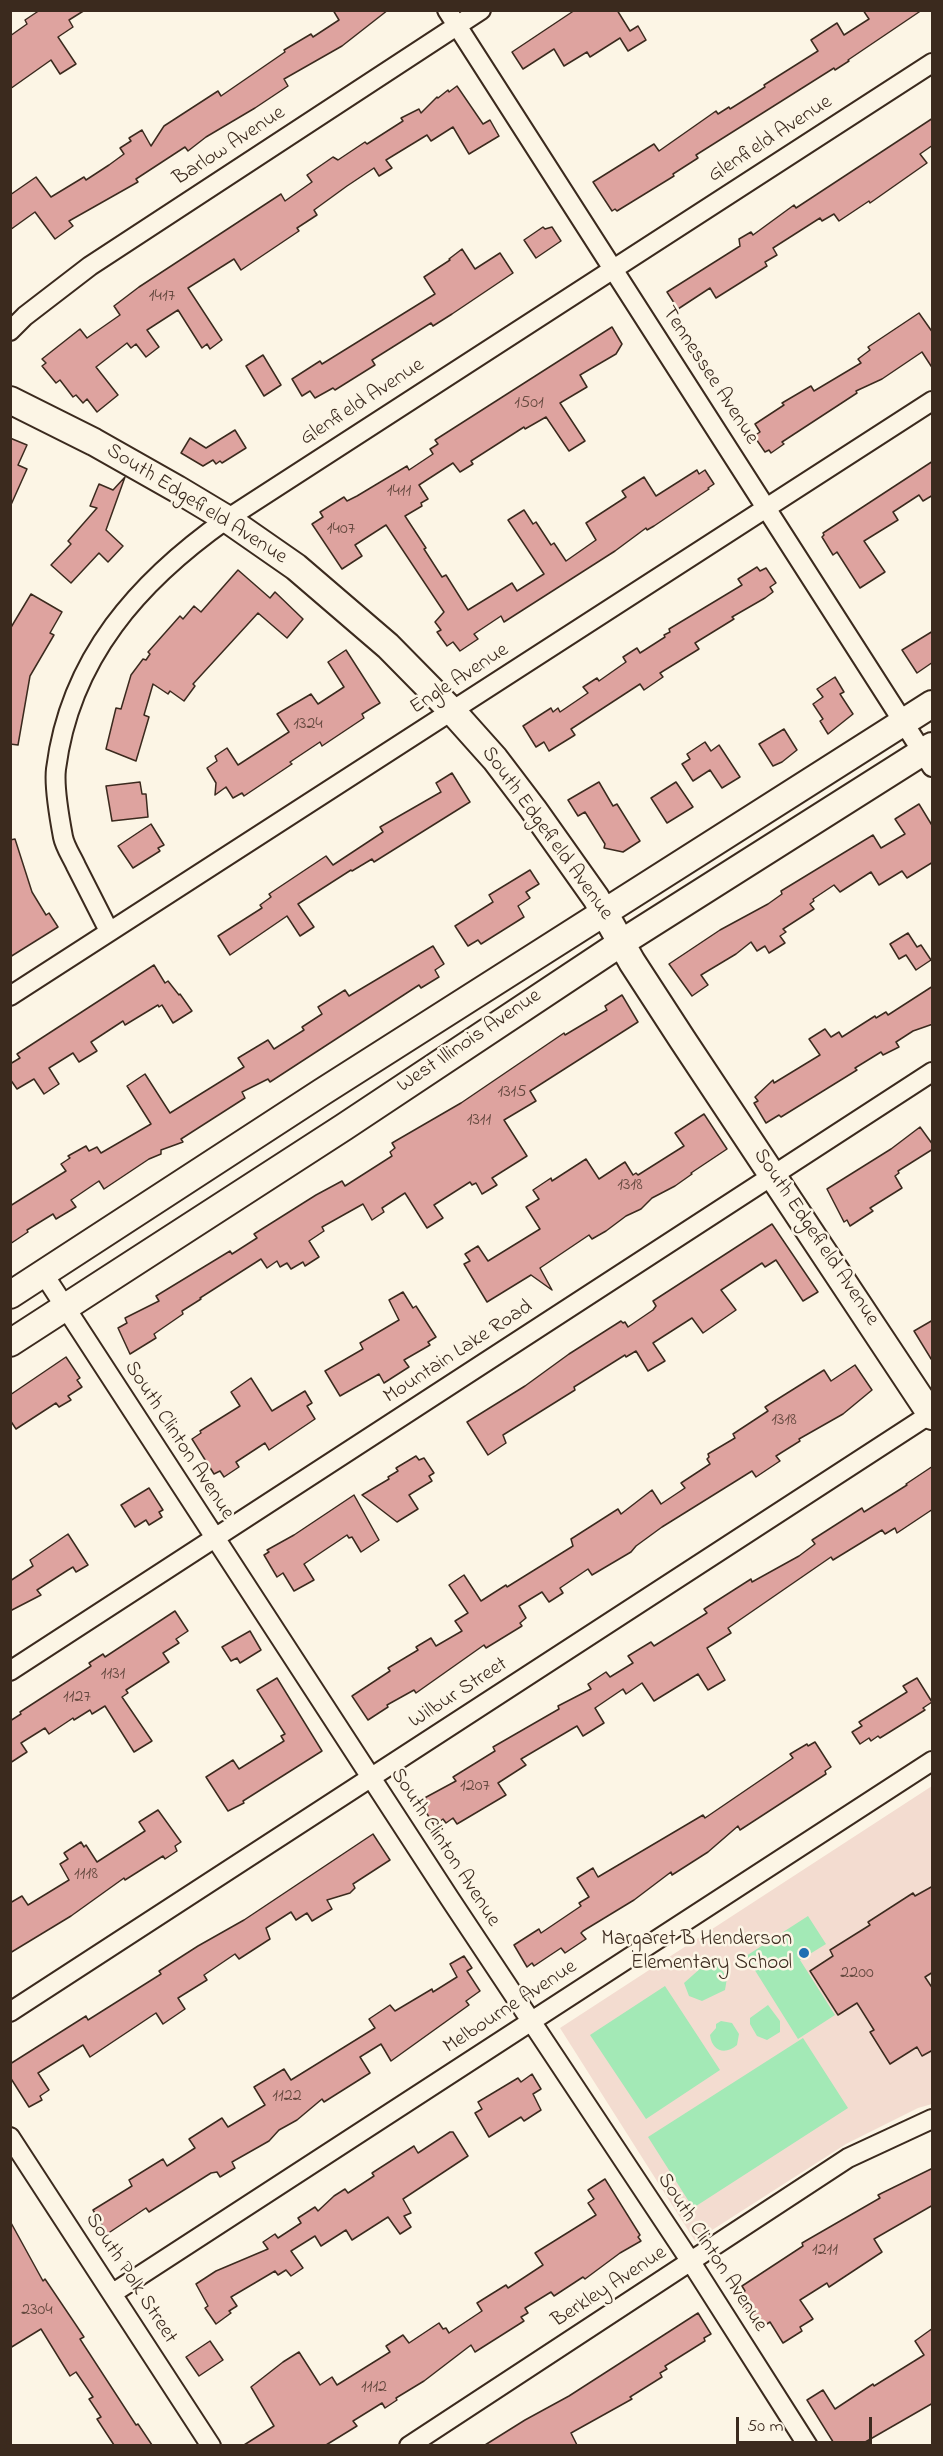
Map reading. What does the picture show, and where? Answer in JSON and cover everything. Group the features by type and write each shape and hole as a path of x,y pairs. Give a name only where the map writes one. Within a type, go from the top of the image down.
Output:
{"main road":[{"name":"South Edgefield Avenue","path":"10,400 94,442 227,519 296,567 388,646 453,712 495,759 533,809 932,1415"},
{"name":"West Illinois Avenue","path":"10,1295 322,1092 933,704"},
{"name":"West Illinois Avenue","path":"10,1343 621,943 929,755"},
{"path":"322,1092 344,1126"}],"street":[{"name":"Barlow Avenue","path":"10,331 25,316 90,266 452,18 481,10"},
{"name":"Tennessee Avenue","path":"452,18 904,722 929,755"},
{"name":"Glenfield Avenue","path":"109,931 63,840 56,772 65,725 78,687 99,644 124,611 154,578 180,554 227,519 933,63"},
{"name":"Engle Avenue","path":"10,996 933,401"},
{"name":"Mountain Lake Road","path":"10,1671 933,1072"},
{"name":"South Clinton Avenue","path":"44,1273 371,1778 691,2262 808,2445"},
{"name":"Wilbur Street","path":"10,2012 932,1415"},
{"name":"Melbourne Avenue","path":"113,2293 933,1761"},
{"name":"Berkley Avenue","path":"409,2445 848,2158 933,2119"},
{"name":"South Polk Street","path":"10,2137 211,2445"}],"shaded area":[{"name":"Margaret B Henderson Elementary School","path":"932,1786 932,2104 918,2108 846,2144 695,2241 560,2028"}],"green space":[{"path":"808,1916 826,1944 800,1960 835,2015 798,2039 746,1956"},
{"path":"711,1959 716,1961 727,1978 725,1990 702,2001 689,1996 684,1983"},
{"path":"665,1986 720,2070 646,2119 590,2035"},
{"path":"768,2005 780,2021 780,2032 767,2040 757,2036 750,2024 750,2018"},
{"path":"721,2021 732,2023 739,2034 737,2045 724,2051 714,2045 710,2035 716,2028 716,2024"},
{"path":"803,2038 848,2108 693,2208 648,2137"}],"building":[{"path":"40,10 85,10 69,20 73,27 58,37 76,64 60,74 51,60 10,89 10,36 27,24 25,20"},
{"path":"333,10 388,10 342,46 284,79 288,86 255,108 206,137 188,151 185,147 136,179 138,182 69,221 73,226 55,239 35,212 10,230 10,195 36,177 51,197 84,177 86,180 124,154 120,148 131,141 129,138 142,130 151,146 164,126 218,91 221,96 285,52 284,50 311,34 313,37 339,20"},
{"path":"575,10 617,10 630,31 638,26 646,40 628,51 620,38 590,57 587,52 564,66 554,49 523,69 512,52"},
{"path":"863,10 922,10 835,70 834,68 696,155 698,158 673,174 674,176 617,211 615,209 612,211 593,182 654,144 659,151 716,111 718,114 729,107 730,109 765,87 764,85 818,51 811,40 837,23 844,35 869,19"},
{"path":"457,86 483,124 490,120 499,136 469,154 453,127 431,141 427,135 386,160 392,168 379,176 374,168 347,186 314,210 317,215 297,228 299,231 241,270 234,259 188,288 222,340 210,349 207,344 202,348 178,310 147,330 159,347 146,357 136,344 131,348 127,343 96,367 118,395 97,412 87,399 83,403 76,395 73,397 60,380 56,383 42,366 46,363 42,359 80,329 87,338 120,315 114,306 139,287 281,194 285,201 312,182 307,175 333,157 338,160 365,142 367,144 403,121 401,118 419,109 421,113 437,97"},
{"path":"933,118 933,145 920,154 927,163 870,203 869,201 839,221 834,214 822,221 820,218 773,248 777,255 765,262 767,266 716,298 710,288 678,309 667,292 740,246 739,239 751,232 753,235 794,205 796,208"},
{"path":"543,227 545,229 552,227 561,241 536,258 524,240"},
{"path":"462,249 475,269 500,253 513,273 433,326 431,323 372,360 375,365 335,390 333,388 315,398 310,391 302,396 292,379 320,361 322,364 435,294 424,277"},
{"path":"919,313 933,333 933,369 922,352 882,379 856,391 857,393 782,442 784,444 771,453 769,450 765,452 754,436 760,432 755,424 784,405 782,403 811,386 814,391 861,363 858,359 870,350 868,347"},
{"path":"612,327 622,344 616,354 580,375 587,387 560,403 585,441 569,451 546,417 525,429 524,427 471,461 473,464 460,472 453,463 419,485 428,499 421,503 422,506 405,516 426,548 424,549 442,577 446,575 468,610 512,583 517,591 544,574 508,520 524,510 533,524 536,522 551,545 554,543 566,561 596,540 586,523 626,497 622,491 644,477 656,496 697,470 699,474 705,470 714,484 709,489 504,622 501,616 474,634 478,639 460,651 453,642 447,646 437,632 441,630 435,622 444,612 386,525 355,545 362,556 342,569 312,524 323,517 320,512 344,497 347,501 357,496 407,466 409,470 433,454 430,449 438,444 435,440"},
{"path":"263,355 281,385 264,396 246,366"},
{"path":"235,430 246,448 222,463 220,461 216,464 213,460 203,466 181,453 190,438 206,448"},
{"path":"10,438 27,445 18,465 27,469 10,507"},
{"path":"933,461 933,495 923,501 919,495 893,512 898,520 864,541 885,572 860,588 837,552 833,555 822,537 823,533"},
{"path":"125,477 106,530 123,546 108,562 99,553 71,583 51,565 71,544 68,541 97,508 90,506 99,484 113,490"},
{"path":"757,567 760,571 766,568 776,583 770,587 773,592 695,643 699,649 660,673 663,677 644,690 640,684 571,729 575,735 549,751 544,742 536,747 523,726 551,708 553,712 558,708 560,712 588,693 583,687 597,678 599,681 626,662 623,657 637,648 640,653 665,637 664,635 670,632 669,629 742,585 738,579"},
{"path":"238,570 270,598 275,592 303,619 287,638 258,613 193,684 195,686 184,701 170,691 168,694 153,684 144,715 149,717 136,761 106,749 116,708 121,709 131,675 143,659 146,660 150,654 148,652 180,616 183,619 194,606 201,612"},
{"path":"31,594 62,612 50,633 54,635 30,676 18,745 10,744 10,629"},
{"path":"933,631 933,662 917,673 902,650"},
{"path":"346,650 380,703 362,714 364,718 322,746 320,742 244,796 242,793 233,798 226,787 215,795 216,783 207,768 217,761 215,756 227,748 238,765 289,732 277,714 311,694 318,704 344,687 328,662"},
{"path":"835,677 844,692 840,694 853,714 828,734 820,721 823,719 813,704 823,697 817,689"},
{"path":"784,729 797,750 773,766 759,744"},
{"path":"705,742 711,751 719,745 740,777 722,788 710,770 693,781 682,764 690,759 687,754"},
{"path":"452,773 470,802 374,862 372,859 351,870 298,904 314,927 300,936 287,916 230,955 218,936 262,908 260,905 271,897 269,894 326,856 333,865 383,832 380,827 441,792 436,783"},
{"path":"140,782 142,794 146,794 148,817 112,821 106,786"},
{"path":"599,782 613,806 617,804 640,841 623,852 604,848 605,844 585,812 578,816 568,800"},
{"path":"676,782 693,807 667,823 651,798"},
{"path":"919,804 933,827 933,862 907,878 902,871 879,885 871,872 840,892 834,885 813,899 814,901 810,904 814,909 783,929 786,932 780,936 785,943 769,953 765,946 757,951 751,942 701,975 708,985 692,996 669,964 720,930 768,904 782,894 781,891 873,835 881,848 905,834 895,819"},
{"path":"151,824 164,845 158,848 160,851 133,868 118,846"},
{"path":"15,839 32,892 46,915 49,913 58,927 10,957 10,840"},
{"path":"530,870 539,884 526,892 530,898 518,906 524,917 481,944 478,940 468,946 455,926 493,902 489,895"},
{"path":"908,933 917,947 921,945 931,960 916,970 906,955 899,959 890,944"},
{"path":"433,946 444,964 435,970 439,977 421,988 419,985 270,1082 268,1079 242,1092 245,1098 181,1139 183,1142 161,1150 161,1154 149,1159 104,1189 99,1181 71,1200 76,1207 56,1219 53,1214 10,1244 10,1206 66,1171 61,1164 70,1158 68,1156 86,1146 89,1151 97,1147 101,1153 151,1124 127,1086 145,1074 170,1113 244,1067 238,1058 268,1040 274,1049 304,1030 302,1027 322,1014 318,1007 345,990 349,996"},
{"path":"154,965 165,983 168,981 192,1011 173,1023 162,1005 159,1007 158,1005 125,1025 123,1021 91,1042 97,1051 79,1062 73,1053 49,1068 59,1084 44,1094 34,1079 17,1089 10,1079 10,1064 20,1058 17,1054"},
{"path":"933,986 933,1024 913,1031 896,1042 899,1047 883,1055 881,1052 855,1068 857,1070 781,1117 779,1115 766,1123 754,1103 758,1101 755,1097 773,1080 774,1083 820,1055 809,1039 825,1029 831,1037 839,1032 842,1037 875,1016 876,1018 886,1012 888,1015"},
{"path":"622,995 638,1022 530,1091 536,1101 504,1120 527,1156 492,1178 497,1185 482,1194 476,1183 472,1185 470,1182 434,1205 443,1218 427,1228 405,1193 382,1208 384,1212 372,1220 363,1204 322,1227 324,1231 309,1241 319,1257 305,1266 303,1262 291,1269 287,1263 280,1267 277,1261 267,1268 261,1259 182,1311 183,1314 154,1334 156,1338 130,1354 118,1328 127,1323 125,1318 159,1301 156,1296 230,1251 232,1254 257,1238 254,1234 316,1195 342,1181 345,1186 392,1156 390,1152 395,1148 392,1143 461,1103 564,1033 565,1035 607,1010 605,1006"},
{"path":"704,1114 727,1149 675,1186 652,1198 641,1209 626,1216 592,1239 589,1235 540,1268 552,1290 531,1275 487,1302 464,1264 470,1261 465,1254 478,1246 488,1261 540,1229 526,1207 539,1199 533,1190 551,1178 552,1181 586,1159 599,1179 625,1162 633,1175 636,1173 638,1175 684,1146 675,1133"},
{"path":"920,1127 933,1145 933,1149 898,1171 899,1173 895,1176 902,1188 870,1208 873,1211 850,1226 847,1220 844,1222 827,1189 891,1149"},
{"path":"772,1224 818,1292 803,1301 776,1260 765,1267 762,1263 721,1290 736,1310 703,1333 692,1318 653,1343 665,1361 648,1371 636,1351 626,1357 625,1355 574,1387 575,1390 503,1435 506,1443 488,1455 467,1422 621,1321 625,1322 628,1327 653,1310 656,1306 653,1301"},
{"path":"403,1292 413,1308 416,1306 436,1337 428,1342 430,1345 404,1360 409,1367 384,1383 379,1374 340,1396 325,1371 363,1349 360,1343 399,1320 389,1300"},
{"path":"933,1320 933,1362 914,1331"},
{"path":"66,1357 80,1378 77,1380 82,1387 68,1396 71,1400 59,1407 56,1403 16,1429 10,1420 10,1395"},
{"path":"855,1365 872,1390 843,1414 799,1439 800,1441 776,1456 780,1461 756,1477 752,1471 662,1527 631,1552 592,1575 588,1569 560,1588 563,1593 549,1602 542,1592 519,1606 526,1618 520,1623 522,1626 486,1648 484,1645 416,1693 414,1690 387,1705 388,1707 368,1720 352,1696 390,1671 388,1668 418,1650 416,1647 431,1638 436,1646 462,1631 455,1621 468,1613 449,1585 464,1575 481,1601 573,1546 571,1539 618,1509 621,1514 652,1490 661,1504 685,1488 681,1483 710,1464 707,1459 708,1454 735,1438 733,1434 768,1411 765,1407 824,1370 831,1381"},
{"path":"251,1378 272,1411 305,1391 312,1403 307,1406 315,1419 269,1450 265,1443 236,1462 239,1467 224,1477 220,1471 214,1474 192,1439 201,1433 200,1431 240,1406 231,1392"},
{"path":"416,1456 419,1460 424,1458 434,1473 429,1476 432,1481 409,1495 418,1509 397,1522 362,1495 389,1479 388,1477 398,1471 396,1468"},
{"path":"933,1466 933,1509 897,1533 895,1528 885,1534 882,1530 833,1560 831,1557 728,1628 731,1633 707,1648 725,1680 708,1690 698,1674 654,1701 642,1683 626,1694 623,1689 595,1708 604,1723 583,1736 577,1726 521,1759 526,1765 498,1783 506,1795 457,1824 453,1818 446,1823 443,1819 434,1825 419,1801 456,1781 453,1777 495,1751 493,1747 559,1709 558,1706 591,1689 588,1684 606,1672 610,1677 633,1663 628,1656 651,1642 654,1646 707,1613 704,1609 751,1579 752,1582 799,1556 815,1544 812,1540 862,1508 864,1512"},
{"path":"149,1488 163,1510 159,1512 162,1517 149,1525 146,1520 135,1527 121,1505"},
{"path":"354,1495 379,1540 361,1552 352,1537 349,1538 347,1535 304,1564 314,1580 294,1591 283,1573 277,1577 264,1555 269,1552 267,1550"},
{"path":"68,1534 88,1565 76,1572 73,1567 37,1590 41,1595 10,1611 10,1581 33,1566 30,1560"},
{"path":"175,1611 188,1631 176,1639 179,1643 163,1653 169,1662 126,1690 128,1693 122,1697 152,1741 134,1752 105,1706 92,1714 90,1710 74,1720 73,1718 49,1734 45,1728 21,1743 27,1752 10,1763 10,1721 21,1714 20,1712 91,1666 89,1663 103,1654 105,1657"},
{"path":"250,1631 261,1650 240,1663 237,1658 231,1661 222,1647"},
{"path":"277,1678 322,1751 243,1801 244,1803 228,1811 206,1777 233,1760 239,1769 284,1741 281,1736 285,1734 257,1690"},
{"path":"917,1678 932,1702 923,1708 925,1710 880,1738 878,1736 871,1741 869,1738 860,1744 852,1732 862,1726 859,1722 907,1692 903,1686"},
{"path":"815,1742 831,1767 825,1771 826,1774 740,1830 738,1826 708,1852 672,1875 671,1872 634,1900 583,1931 581,1933 586,1939 565,1953 561,1948 534,1966 532,1963 527,1967 514,1945 539,1929 541,1933 581,1906 579,1903 589,1897 577,1878 593,1868 598,1877 703,1815 705,1818 793,1758 790,1754"},
{"path":"158,1810 181,1842 175,1846 177,1851 165,1859 163,1856 125,1880 124,1878 71,1916 10,1953 10,1903 22,1896 28,1905 69,1880 60,1864 68,1859 64,1853 81,1842 84,1847 86,1845 97,1862 145,1831 139,1822"},
{"path":"373,1834 390,1860 353,1884 355,1888 350,1893 327,1900 332,1909 312,1921 307,1913 296,1920 291,1912 266,1928 270,1939 239,1959 235,1954 204,1975 207,1980 178,1998 185,2009 163,2024 156,2013 90,2057 83,2045 38,2073 49,2090 40,2096 42,2100 29,2107 10,2077 10,2064 86,2016 88,2020 161,1974 159,1971 244,1920"},
{"path":"933,1886 933,1972 925,1977 933,1989 933,2050 922,2056 917,2047 890,2064 870,2032 874,2030 857,2003 838,2015 810,1971 833,1956 830,1950 870,1925 868,1922 913,1893 915,1896"},
{"path":"464,1956 472,1968 467,1971 480,1991 466,2001 469,2005 391,2061 381,2044 360,2057 370,2073 324,2102 322,2099 297,2120 279,2130 269,2141 232,2162 235,2168 220,2177 217,2172 211,2173 149,2212 146,2208 107,2234 93,2210 132,2186 129,2180 163,2159 167,2166 195,2148 189,2139 222,2118 228,2127 265,2105 254,2087 284,2069 291,2080 375,2028 369,2019 390,2005 395,2011 457,1977 450,1964"},
{"path":"532,2074 541,2089 533,2094 541,2110 524,2121 521,2117 489,2137 475,2113 482,2109 478,2102 518,2078 521,2082"},
{"path":"453,2132 468,2156 403,2199 411,2213 404,2216 411,2227 400,2234 388,2217 352,2240 346,2230 321,2246 315,2236 291,2251 303,2268 291,2276 286,2270 278,2275 275,2271 231,2297 237,2306 216,2324 205,2308 208,2306 196,2284 216,2271 268,2249 263,2242 275,2234 278,2238 301,2223 298,2218 315,2207 318,2211 345,2189 348,2193 374,2176 372,2173 414,2146 418,2153"},
{"path":"933,2168 933,2205 874,2239 882,2252 829,2287 827,2283 800,2300 813,2319 800,2327 802,2331 783,2343 770,2322 759,2329 743,2304 748,2302 742,2293 745,2291 742,2286 803,2246 802,2243 880,2198 878,2195"},
{"path":"605,2179 640,2235 638,2237 641,2241 620,2253 585,2279 583,2277 554,2296 551,2292 525,2308 528,2313 521,2317 524,2321 475,2352 471,2345 385,2408 382,2403 353,2421 357,2426 326,2445 244,2445 274,2426 251,2387 283,2362 299,2352 320,2385 332,2377 337,2385 390,2352 386,2346 403,2335 409,2343 439,2323 449,2333 482,2311 477,2303 506,2285 508,2288 543,2265 535,2253 596,2215 588,2203 594,2199 588,2190"},
{"path":"10,2221 43,2281 45,2279 84,2337 80,2339 136,2425 138,2424 152,2445 114,2445 97,2419 101,2417 89,2399 93,2397 76,2372 70,2376 41,2329 10,2348"},
{"path":"698,2313 711,2334 704,2338 705,2341 665,2366 667,2369 660,2373 662,2377 630,2397 632,2399 571,2433 577,2445 485,2445 569,2396"},
{"path":"933,2328 933,2403 860,2445 835,2445 807,2400 823,2390 835,2409 924,2355 915,2341"},
{"path":"210,2341 223,2360 199,2376 186,2357"}],"place":[{"name":"Margaret B Henderson Elementary School","path":"804,1953"}]}
